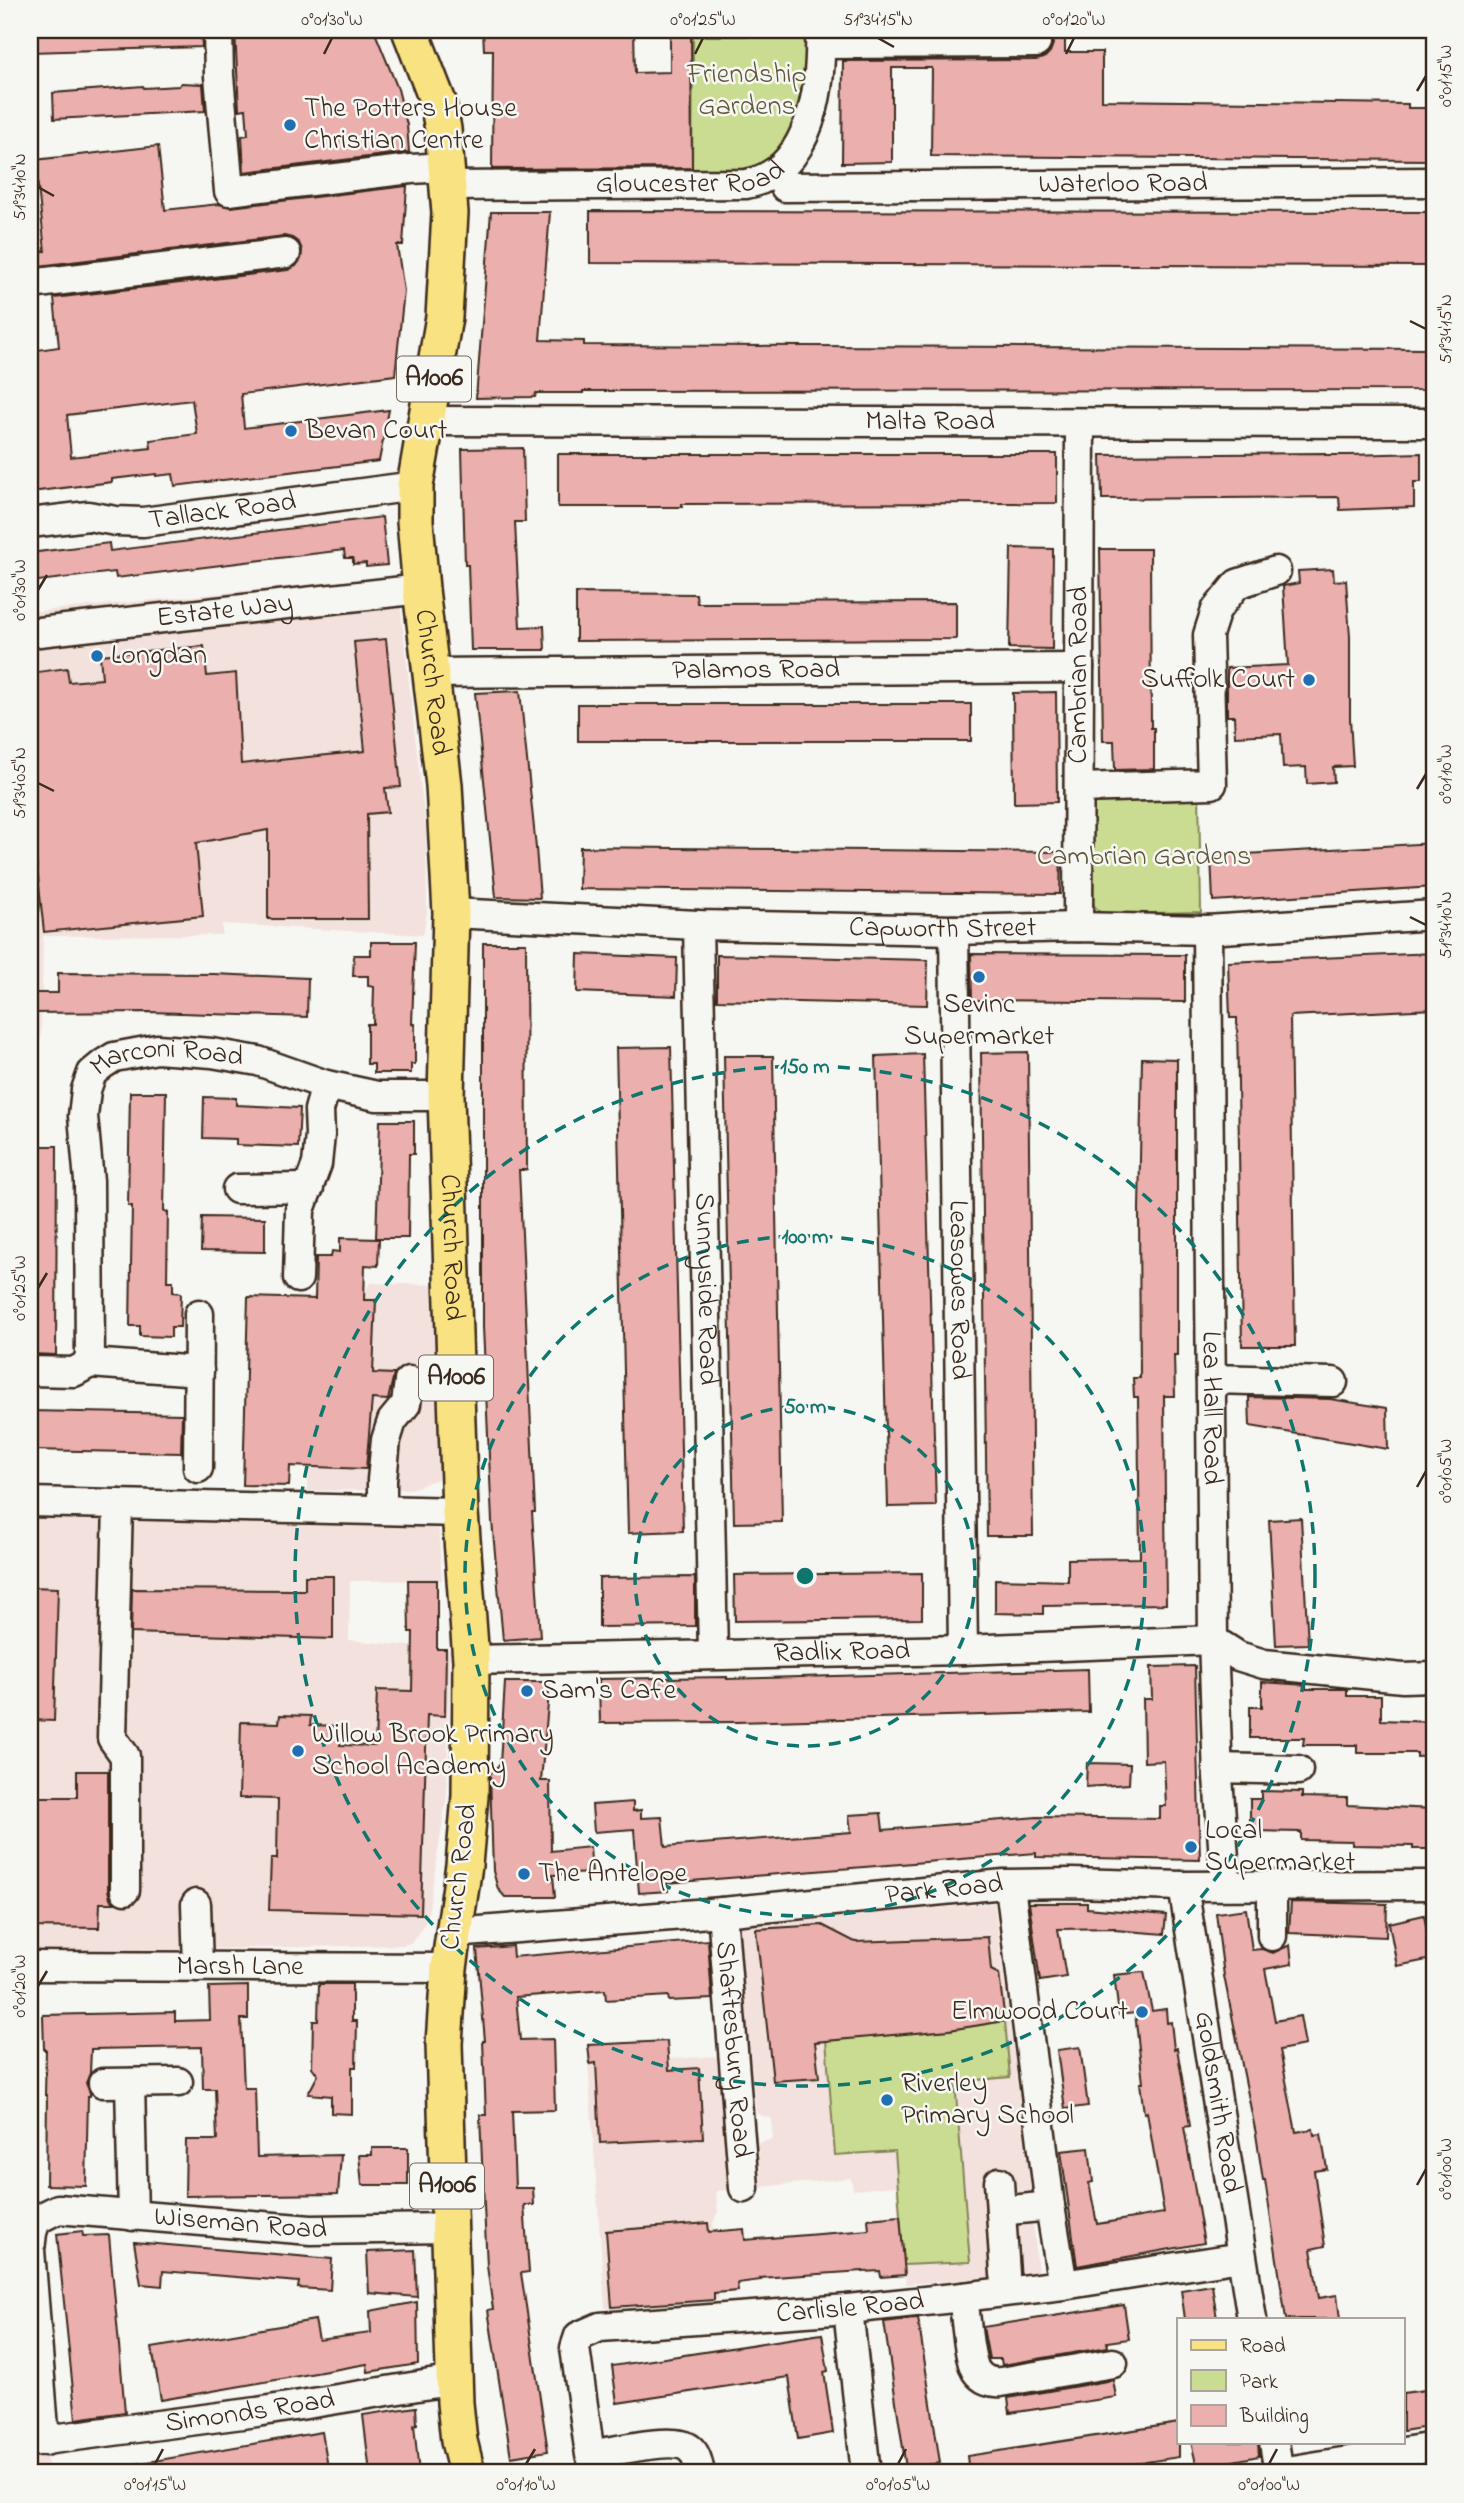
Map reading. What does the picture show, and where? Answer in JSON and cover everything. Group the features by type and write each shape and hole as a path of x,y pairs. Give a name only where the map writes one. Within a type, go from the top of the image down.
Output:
{"main road":[{"name":"Church Road","path":"410,30 438,102 448,176 448,261 444,317 415,486 415,521 444,785 451,913 446,1096 460,1512 471,1660 470,1796 449,1968 444,2067 458,2441 467,2473"}],"street":[{"name":"Gloucester Road","path":"218,30 219,76 229,191 411,169 448,176 746,184 756,182 779,168 792,156 800,142 816,97 820,37"},
{"path":"820,37 1036,43"},
{"name":"Waterloo Road","path":"802,179 1434,182"},
{"path":"30,284 286,253"},
{"name":"Malta Road","path":"426,421 1434,424"},
{"name":"Cambrian Road","path":"1078,928 1080,424"},
{"name":"Tallack Road","path":"30,523 88,516 143,522 415,486"},
{"path":"1079,788 1212,784 1208,635 1216,610 1237,584 1276,571"},
{"name":"Estate Way","path":"30,633 421,589"},
{"name":"Palamos Road","path":"432,673 1079,668"},
{"name":"Capworth Street","path":"451,913 698,925 954,930 1207,930 1434,915"},
{"name":"Sunnyside Road","path":"698,925 713,1654"},
{"name":"Leasowes Road","path":"954,930 963,1650"},
{"name":"Lea Hall Road","path":"1207,930 1213,1640 1217,1768 1226,1885"},
{"name":"Marconi Road","path":"90,1363 89,1181 83,1116 86,1090 92,1073 114,1057 157,1049 212,1053 258,1062 326,1086 377,1096 446,1096"},
{"path":"298,1278 300,1210 317,1164 319,1110 326,1086"},
{"path":"237,1189 309,1188"},
{"path":"198,1468 199,1314"},
{"path":"30,1371 74,1372 90,1363 199,1371"},
{"path":"1211,1379 1333,1382"},
{"path":"382,1510 386,1440 392,1421 406,1404 409,1381"},
{"path":"30,1502 460,1512"},
{"path":"118,1504 112,1738 125,1756 125,1890"},
{"path":"1213,1640 1238,1657 1264,1664 1403,1678 1434,1677"},
{"name":"Radlix Road","path":"471,1660 963,1650 1213,1640"},
{"path":"1217,1768 1298,1770"},
{"name":"Park Road","path":"454,1933 1071,1883 1183,1886 1434,1885"},
{"path":"1272,1885 1272,1936"},
{"path":"1010,1886 1050,2206 1063,2285"},
{"name":"Goldsmith Road","path":"1183,1886 1252,2318"},
{"name":"Shaftesbury Road","path":"722,1912 744,2188"},
{"path":"188,1916 198,1967"},
{"name":"Marsh Lane","path":"30,1966 449,1968"},
{"path":"133,2216 116,2083 177,2082"},
{"path":"999,2182 1005,2274"},
{"path":"1001,2211 1050,2206"},
{"name":"Wiseman Road","path":"30,2250 36,2220 58,2209 311,2231 448,2228"},
{"path":"30,2250 38,2442"},
{"name":"Carlisle Road","path":"699,2473 696,2455 687,2446 670,2443 590,2455 575,2348 579,2336 600,2328 848,2309 963,2297 1063,2285 1241,2257"},
{"path":"963,2297 973,2363 980,2376 988,2381 1001,2382 1113,2363"},
{"path":"848,2309 866,2473"},
{"name":"Simonds Road","path":"38,2442 455,2381"},
{"path":"1274,2444 1278,2473 1434,2447"}],"shaded area":[{"path":"397,576 426,832 427,912 423,935 222,924 222,935 43,936 41,1040 30,1040 30,612"},
{"path":"370,1283 442,1285 443,1460 440,1478 411,1489 307,1491 311,1295 363,1296"},
{"path":"30,1508 132,1519 438,1522 442,1580 350,1581 349,1640 450,1650 447,1795 427,1920 412,1942 404,1945 139,1950 30,1949"},
{"name":"Riverley Primary School","path":"994,1903 1029,2173 1038,2274 906,2284 896,2186 853,2190 851,2178 761,2187 758,2143 773,2139 771,2119 756,2113 738,1924"},
{"path":"719,2056 730,2190 716,2191 718,2211 713,2223 719,2299 605,2308 588,2064"},
{"path":"30,2363 33,2402 50,2473 30,2473"}],"green space":[{"name":"Friendship Gardens","path":"772,30 808,30 803,93 791,133 781,150 766,163 746,172 727,174 692,170 693,36 772,36"},
{"name":"Cambrian Gardens","path":"1199,790 1201,912 1104,914 1098,911 1091,901 1090,794"},
{"path":"1005,2021 1010,2077 955,2082 970,2262 904,2265 895,2151 835,2155 826,2040 949,2030"}],"building":[{"path":"30,30 201,30 202,47 30,52"},
{"name":"The Potters House Christian Centre","path":"235,30 374,30 398,89 407,125 409,152 244,172 242,136 248,135 246,109 239,110"},
{"path":"483,30 634,30 635,73 670,72 670,30 691,30 692,168 492,169 493,50 484,50"},
{"path":"1051,36 1065,36 1065,52 1102,52 1102,100 1408,104 1408,108 1431,108 1431,160 931,156 932,68 892,68 892,162 842,163 843,61 1036,60 1044,58 1050,52 1053,44"},
{"path":"181,83 203,84 205,111 54,119 53,93 179,86"},
{"path":"158,146 165,210 219,204 231,207 407,186 403,245 397,245 404,291 395,375 241,394 244,428 389,410 379,461 175,486 173,474 156,474 30,492 30,424 35,423 30,351 59,347 54,298 288,270 296,266 301,259 302,250 299,243 284,236 30,267 30,252 45,251 35,160","holes":["192,400 197,434 150,440 151,448 71,457 67,415"]},
{"path":"590,211 1434,212 1434,266 590,263"},
{"path":"491,212 550,212 540,340 584,341 584,345 1434,349 1434,390 583,391 536,393 535,397 476,398"},
{"path":"523,448 525,522 515,522 520,627 544,626 545,650 471,650 468,565 465,565 462,449"},
{"path":"1421,453 1421,482 1414,482 1414,507 1340,510 1339,497 1102,499 1101,455"},
{"path":"558,454 1057,454 1057,503 558,507"},
{"path":"382,517 387,565 366,567 366,563 353,564 353,558 345,558 344,550 116,578 115,572 30,582 30,553 109,543 110,551"},
{"path":"1011,548 1053,549 1052,649 1009,648"},
{"path":"1100,549 1150,549 1151,728 1154,728 1154,769 1115,770 1114,741 1103,741"},
{"name":"Suffolk Court","path":"1333,569 1334,581 1346,580 1353,766 1333,767 1334,782 1307,784 1306,767 1283,768 1281,734 1235,736 1234,716 1227,716 1227,668 1288,665 1283,586 1299,583 1298,571"},
{"path":"576,593 696,594 697,603 956,602 956,639 576,641"},
{"path":"386,639 401,787 385,788 388,812 367,814 368,919 268,919 268,830 196,843 203,916 44,932 33,830 30,831 30,673 67,668 69,682 102,679 100,655 204,646 207,676 236,673 241,764 365,751 354,642"},
{"path":"520,691 540,898 496,897 475,693"},
{"path":"1056,692 1057,802 1014,803 1013,693"},
{"path":"578,704 971,704 971,741 578,741"},
{"path":"1434,843 1434,887 1213,901 1211,856"},
{"path":"580,847 1061,852 1060,894 579,889"},
{"path":"371,942 415,942 412,1024 415,1024 415,1064 411,1064 411,1073 374,1073 374,1064 367,1064 367,1024 373,1024 374,987 368,986 368,976 353,976 354,955 371,955"},
{"path":"483,943 526,943 527,1170 519,1170 535,1512 532,1512 540,1637 503,1640 492,1521 483,1327"},
{"path":"1434,953 1434,1009 1290,1016 1295,1346 1242,1346 1237,1018 1230,1018 1228,962"},
{"path":"578,954 677,958 676,996 577,992"},
{"path":"971,954 1185,955 1185,1002 972,1000"},
{"path":"717,955 928,960 927,1005 717,1000"},
{"path":"58,973 214,974 308,978 307,1017 150,1012 30,1013 30,993 58,993"},
{"path":"671,1047 683,1531 628,1533 616,1048"},
{"path":"1028,1052 1033,1536 987,1536 981,1053"},
{"path":"923,1054 936,1506 888,1507 876,1056"},
{"path":"724,1056 773,1056 782,1522 734,1523"},
{"path":"1142,1058 1177,1059 1177,1355 1174,1355 1175,1396 1164,1396 1166,1604 1043,1606 1043,1614 995,1613 995,1579 1068,1581 1068,1559 1140,1558 1138,1397 1134,1397 1133,1378 1140,1378"},
{"path":"130,1092 166,1092 164,1212 168,1212 167,1281 173,1281 173,1292 181,1293 180,1327 171,1327 171,1337 140,1336 140,1326 130,1326"},
{"path":"204,1097 236,1098 236,1105 300,1108 298,1147 236,1145 236,1139 203,1138"},
{"path":"380,1121 414,1121 414,1154 409,1154 408,1238 376,1238"},
{"path":"30,1146 57,1146 56,1355 30,1354"},
{"path":"202,1217 265,1218 265,1252 201,1251"},
{"path":"340,1238 379,1239 378,1266 365,1265 364,1300 376,1300 373,1373 394,1374 388,1400 372,1399 366,1469 290,1466 289,1486 243,1485 248,1297 315,1299 316,1257 331,1257 332,1251 340,1252"},
{"path":"1249,1397 1330,1399 1387,1408 1388,1449 1250,1426"},
{"path":"30,1411 182,1414 181,1453 30,1450"},
{"path":"1301,1518 1308,1644 1276,1645 1269,1520"},
{"path":"922,1573 922,1619 735,1621 734,1575"},
{"path":"305,1576 333,1576 333,1639 131,1633 132,1589 305,1590"},
{"path":"695,1577 695,1626 599,1627 599,1578"},
{"path":"408,1580 437,1580 437,1649 446,1649 445,1716 427,1715 421,1914 269,1910 271,1859 277,1859 278,1799 239,1798 241,1722 279,1723 280,1715 311,1716 310,1725 341,1726 340,1745 375,1746 377,1690 412,1691 413,1632 409,1632"},
{"path":"30,1587 58,1588 54,1721 30,1720"},
{"path":"1195,1666 1200,1860 1036,1857 1036,1853 667,1883 668,1891 639,1893 634,1829 594,1832 592,1805 633,1802 633,1811 641,1810 641,1818 662,1817 665,1847 851,1832 849,1815 881,1813 883,1830 1037,1817 1160,1819 1160,1806 1166,1806 1164,1761 1144,1762 1143,1699 1152,1699 1151,1667"},
{"path":"1088,1669 1089,1712 600,1723 599,1679 727,1679"},
{"path":"505,1682 550,1682 541,1781 550,1781 551,1851 590,1847 592,1873 553,1875 555,1897 505,1897 498,1889 493,1871 490,1774 500,1764"},
{"path":"1262,1682 1306,1685 1306,1689 1347,1689 1347,1696 1381,1696 1381,1720 1434,1722 1434,1756 1417,1757 1417,1753 1357,1753 1357,1745 1303,1745 1304,1738 1250,1738 1250,1707 1262,1707"},
{"path":"1087,1763 1130,1764 1129,1784 1086,1787"},
{"path":"77,1771 108,1771 108,1890 115,1903 100,1903 99,1928 30,1927 30,1797 77,1797"},
{"path":"1261,1791 1302,1792 1302,1797 1347,1798 1347,1805 1434,1809 1434,1849 1352,1845 1352,1841 1301,1840 1301,1832 1250,1831 1250,1799 1261,1799"},
{"path":"1291,1902 1387,1904 1386,1937 1289,1933"},
{"path":"1029,1903 1087,1903 1087,1908 1166,1915 1164,1934 1115,1928 1058,1929 1066,1977 1040,1981"},
{"path":"1246,1909 1252,1950 1262,1949 1273,1953 1290,1945 1292,1964 1265,1969 1275,2021 1300,2016 1305,2045 1280,2050 1296,2132 1313,2129 1314,2135 1321,2134 1327,2169 1314,2171 1325,2246 1311,2249 1319,2298 1337,2295 1340,2318 1286,2318 1265,2180 1224,1976 1216,1913"},
{"path":"1424,1915 1432,1959 1397,1966 1389,1923"},
{"path":"822,1925 855,1942 988,1937 991,1970 999,1974 1005,2021 949,2030 815,2042 819,2078 773,2081 756,1929"},
{"path":"708,1940 712,1999 669,2001 668,1996 606,2000 605,1990 516,1997 520,2040 553,2039 555,2110 512,2111 515,2188 533,2188 534,2205 524,2205 529,2272 521,2273 548,2451 511,2457 488,2310 493,2309 487,2266 480,2115 486,2115 485,2041 477,1949 512,1946 513,1957"},
{"path":"1144,1972 1152,2011 1166,2009 1167,2023 1171,2022 1174,2049 1177,2048 1190,2126 1184,2127 1204,2243 1077,2266 1061,2151 1089,2148 1093,2182 1089,2183 1097,2224 1164,2213 1147,2112 1144,2113 1135,2013 1119,2015 1114,1975"},
{"path":"319,1984 352,1984 352,2021 357,2021 356,2067 352,2067 352,2114 331,2113 331,2096 308,2094 318,2075 312,2067 313,2021 318,2021"},
{"path":"248,1986 248,2019 241,2019 244,2088 255,2088 257,2157 341,2155 338,2194 185,2196 186,2140 217,2140 215,2089 203,2089 202,2047 91,2049 90,2073 86,2083 90,2096 86,2186 46,2185 47,2095 43,2015 175,2012 175,2021 210,2020 209,1987"},
{"path":"667,2041 669,2070 699,2068 703,2138 600,2143 596,2063 590,2064 588,2045"},
{"path":"1080,2047 1088,2106 1065,2109 1057,2050"},
{"path":"372,2148 408,2148 408,2185 362,2185 359,2155 372,2155"},
{"path":"900,2216 905,2275 881,2277 880,2271 863,2271 760,2278 761,2280 737,2283 738,2291 714,2293 714,2300 612,2307 606,2231 708,2223 709,2232 744,2229 745,2240 869,2230 868,2219"},
{"path":"82,2231 83,2236 109,2235 125,2412 76,2419 57,2234"},
{"path":"134,2242 332,2259 330,2290 298,2288 299,2282 163,2271 162,2286 141,2284"},
{"path":"415,2250 417,2297 369,2293 367,2252"},
{"path":"1212,2285 1217,2318 1185,2318 1181,2290"},
{"path":"417,2302 418,2364 368,2372 367,2364 161,2400 152,2348 315,2320 319,2340 371,2333 370,2311"},
{"path":"1124,2305 1129,2339 1107,2342 1108,2347 1002,2365 1001,2359 989,2359 983,2327"},
{"path":"918,2318 940,2463 906,2468 884,2322"},
{"path":"822,2334 828,2371 824,2372 833,2433 798,2439 789,2377 617,2403 612,2366"},
{"path":"1113,2380 1116,2397 1010,2413 1008,2398"},
{"path":"1434,2389 1434,2426 1404,2431 1404,2393"},
{"path":"416,2407 417,2424 414,2425 419,2473 370,2473 363,2415"},
{"path":"1177,2423 1179,2457 1075,2473 969,2473 967,2456"},
{"path":"322,2432 329,2473 137,2473 136,2464"},
{"path":"1191,2444 1258,2444 1259,2456 1197,2468"}],"place":[{"name":"The Potters House Christian Centre","path":"290,125"},
{"name":"Bevan Court","path":"291,431"},
{"name":"Longdan","path":"97,656"},
{"name":"Suffolk Court","path":"1309,680"},
{"name":"Sevinc Supermarket","path":"979,977"},
{"name":"Sam's Cafe","path":"527,1691"},
{"name":"Willow Brook Primary School Academy","path":"298,1751"},
{"name":"Local Supermarket","path":"1191,1847"},
{"name":"The Antelope","path":"524,1874"},
{"name":"Elmwood Court","path":"1142,2012"},
{"name":"Riverley Primary School","path":"887,2100"}]}
